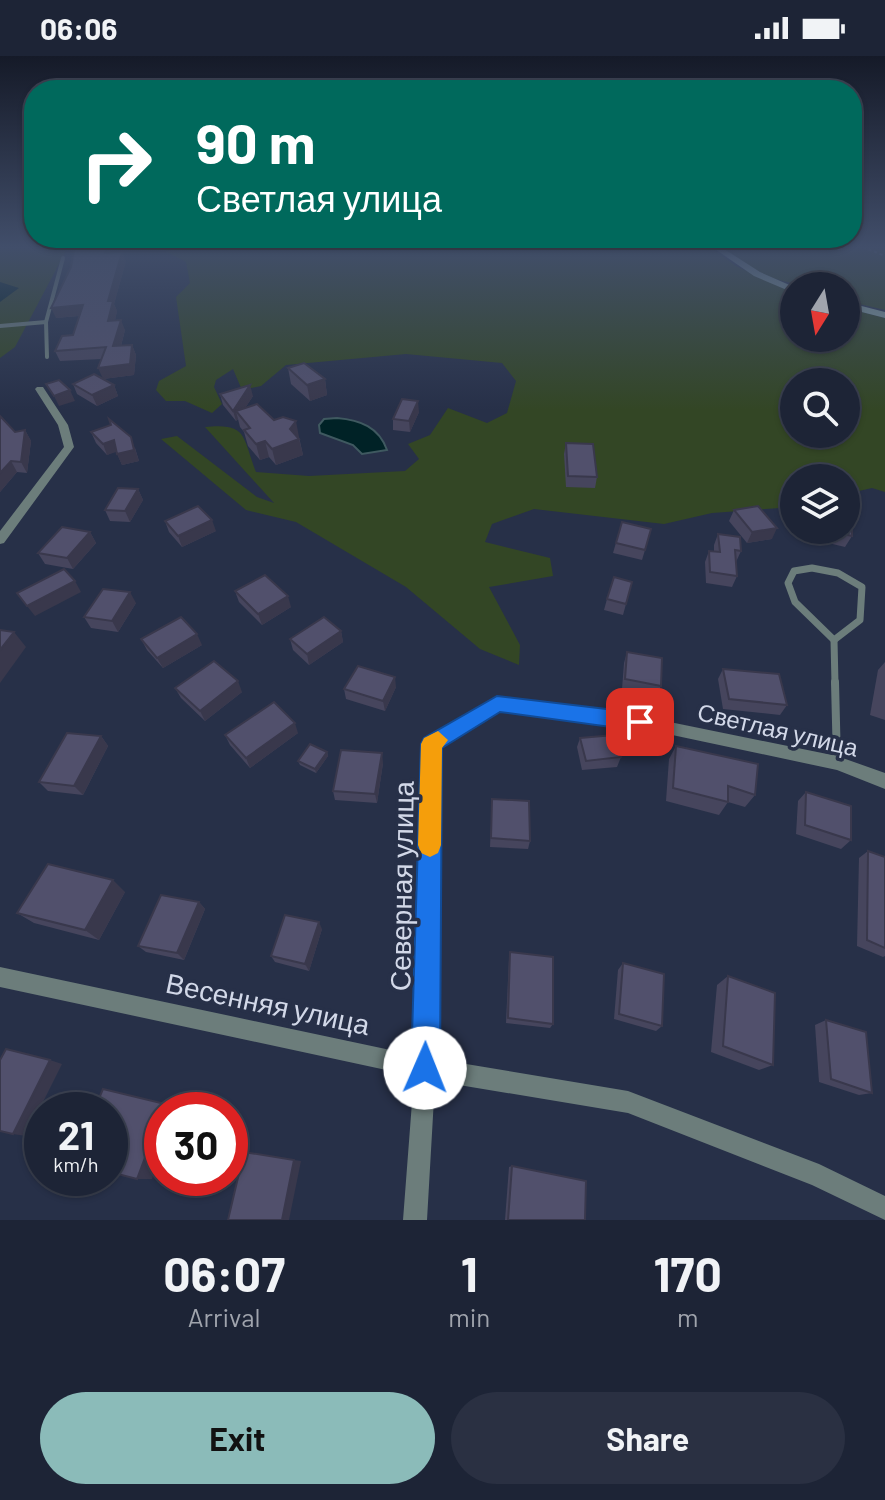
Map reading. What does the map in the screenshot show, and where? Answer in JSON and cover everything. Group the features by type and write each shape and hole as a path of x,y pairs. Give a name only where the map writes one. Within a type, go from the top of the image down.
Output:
{"street":[{"path":"860,309 885,315"},
{"path":"0,540 69,447 63,425 40,389"},
{"name":"Светлая улица","path":"431,744 497,704 611,716 837,763 885,781"},
{"name":"Северная улица","path":"415,1220 425,1068 431,744"},
{"name":"Весенняя улица","path":"0,977 425,1068 628,1102 819,1176 885,1209"}],"lane":[{"path":"47,357 46,322 51,301"},
{"path":"0,326 46,322"},
{"path":"834,640 860,620 864,596 862,587 832,570 817,567 794,571 788,583 795,602 834,640 837,763"}],"green space":[{"path":"0,301 39,301 15,347 0,358"},
{"path":"177,301 780,301 780,352 860,352 860,312 885,318 885,492 872,488 860,491 860,464 780,464 780,508 712,513 664,524 534,509 492,524 485,542 550,558 553,576 489,587 520,645 519,665 480,649 406,587 296,522 246,510 161,439 177,436 257,497 274,503 205,427 229,427 241,434 256,472 309,476 405,471 419,459 408,444 430,435 448,408 487,423 507,413 516,381 502,363 406,354 286,365 261,386 242,390 233,369 216,380 214,387 222,404 212,413 185,401 166,401 156,390 159,381 186,366"},
{"path":"860,301 885,301 885,310 860,304"}],"shaded area":[{"path":"337,418 368,426 379,436 387,450 362,454 353,445 320,433 319,425 324,419"}],"building":[{"path":"54,301 113,301 108,321 121,320 113,346 132,345 130,364 98,368 106,347 55,351 62,336 73,335 83,305 51,308"},
{"path":"304,363 325,379 307,385 288,368"},
{"path":"94,374 114,385 92,395 73,384"},
{"path":"59,380 70,390 54,396 46,384"},
{"path":"250,385 233,411 220,394"},
{"path":"402,399 418,401 409,421 393,419"},
{"path":"257,404 274,420 283,417 296,421 290,429 299,439 272,449 265,441 256,444 244,430 250,428 236,411"},
{"path":"0,416 15,432 25,430 21,462 11,461 0,473"},
{"path":"109,419 131,437 134,450 117,454 114,440 103,444 91,432 111,425"},
{"path":"566,443 593,444 597,477 568,476"},
{"path":"118,488 138,489 125,511 105,510"},
{"path":"198,506 212,520 178,536 165,521"},
{"path":"758,506 777,528 752,532 734,510"},
{"path":"622,522 651,529 645,550 616,543"},
{"path":"62,527 90,532 67,558 38,553"},
{"path":"718,534 740,537 741,551 735,550 737,576 710,572 709,551 720,552"},
{"path":"64,569 75,581 27,606 17,593"},
{"path":"265,575 288,596 258,614 235,591"},
{"path":"614,577 632,582 626,604 607,599"},
{"path":"103,589 130,592 112,621 84,617"},
{"path":"181,617 197,634 157,658 141,639"},
{"path":"324,617 341,631 307,654 290,639"},
{"path":"0,630 14,632 0,650"},
{"path":"627,652 662,658 661,686 625,679"},
{"path":"214,661 238,681 200,711 175,688"},
{"path":"358,666 395,677 383,701 344,689"},
{"path":"723,669 779,674 787,705 729,699"},
{"path":"274,702 295,723 246,758 225,735"},
{"path":"67,733 101,736 74,786 39,782"},
{"path":"614,735 621,757 586,761 580,738"},
{"path":"310,744 327,752 315,769 298,761"},
{"path":"676,746 758,764 755,795 728,786 728,802 673,788"},
{"path":"341,750 382,753 375,794 333,791"},
{"path":"806,792 851,806 851,840 805,825"},
{"path":"492,799 529,801 530,841 491,838"},
{"path":"868,851 885,857 885,948 867,940"},
{"path":"48,864 113,880 85,930 17,913"},
{"path":"161,895 199,902 177,953 138,946"},
{"path":"285,915 319,922 305,964 271,956"},
{"path":"510,952 553,957 553,1024 508,1018"},
{"path":"623,963 664,974 662,1026 619,1014"},
{"path":"728,976 775,993 773,1065 723,1046"},
{"path":"826,1020 866,1032 872,1093 831,1079"},
{"path":"6,1049 50,1060 34,1092 24,1092 24,1112 13,1134 0,1131 0,1060"},
{"path":"128,1095 144,1099 144,1160 137,1179 128,1177"},
{"path":"248,1153 294,1160 282,1220 228,1220 234,1196 248,1196"},
{"path":"512,1166 586,1181 585,1220 508,1220"}],"slow traffic":[{"path":"430,845 431,744 438,740"}],"route":[{"path":"425,1068 431,744 497,704 640,722"}]}
